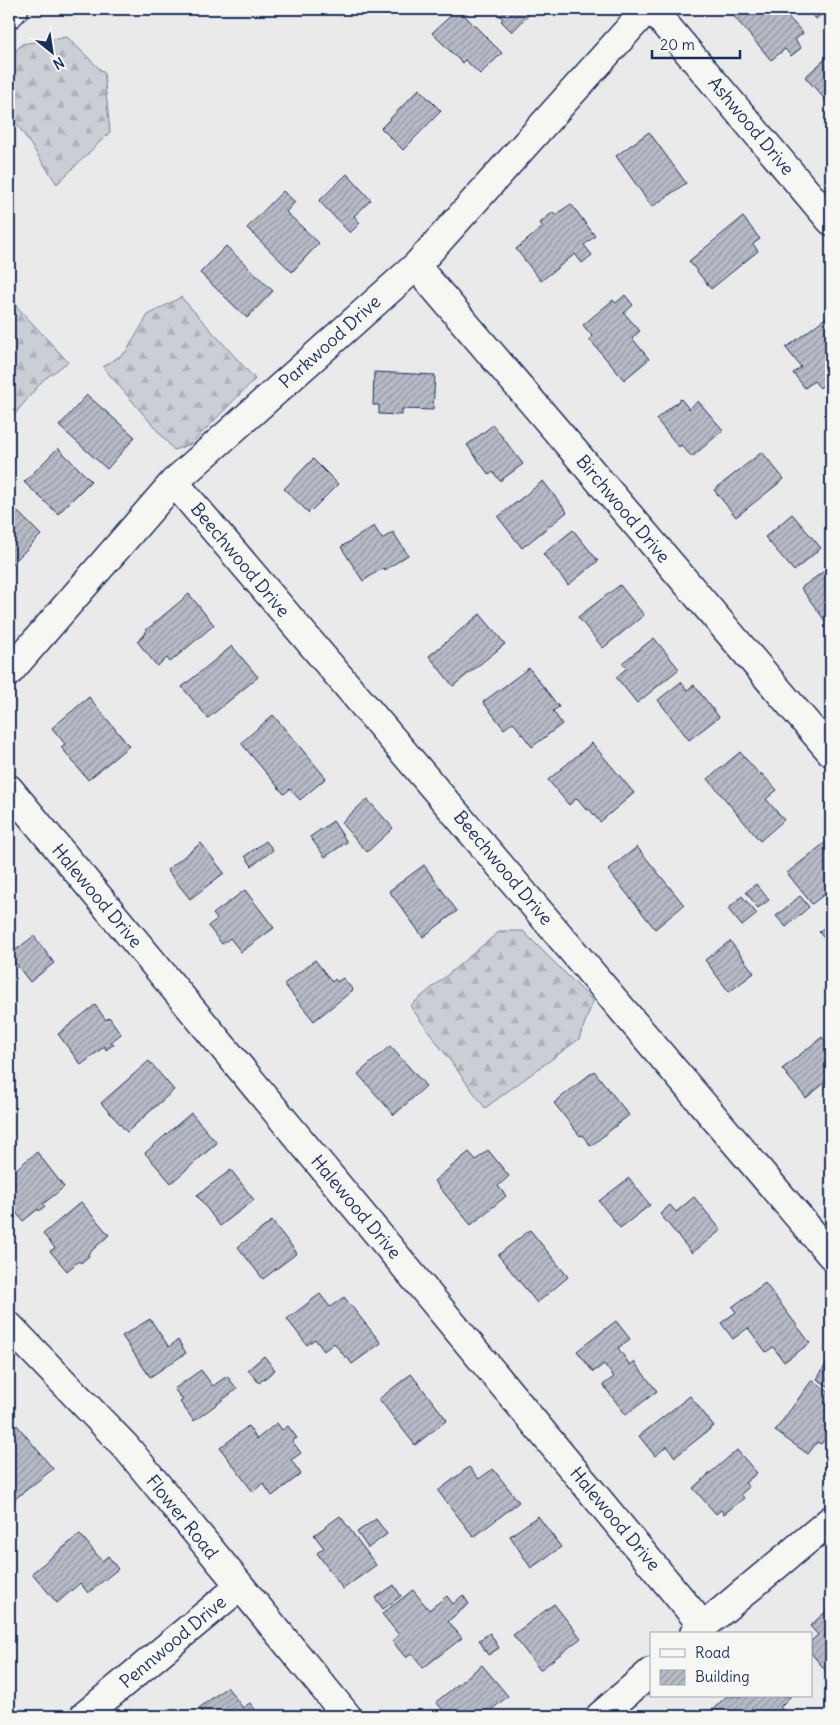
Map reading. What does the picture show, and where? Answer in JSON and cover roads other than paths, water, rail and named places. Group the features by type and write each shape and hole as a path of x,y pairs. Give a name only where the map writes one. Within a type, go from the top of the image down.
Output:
{"street":[{"path":"9,14 14,9"},
{"name":"Parkwood Drive","path":"9,672 174,482 416,266 647,9"},
{"name":"Ashwood Drive","path":"652,9 831,221"},
{"name":"Birchwood Drive","path":"416,266 831,752"},
{"name":"Beechwood Drive","path":"174,482 831,1255"},
{"name":"Halewood Drive","path":"9,789 699,1630"},
{"name":"Flower Road","path":"11,1334 126,1447 346,1716"},
{"path":"699,1630 831,1520"},
{"name":"Pennwood Drive","path":"84,1716 239,1587"},
{"path":"600,1716 650,1673"}]}
